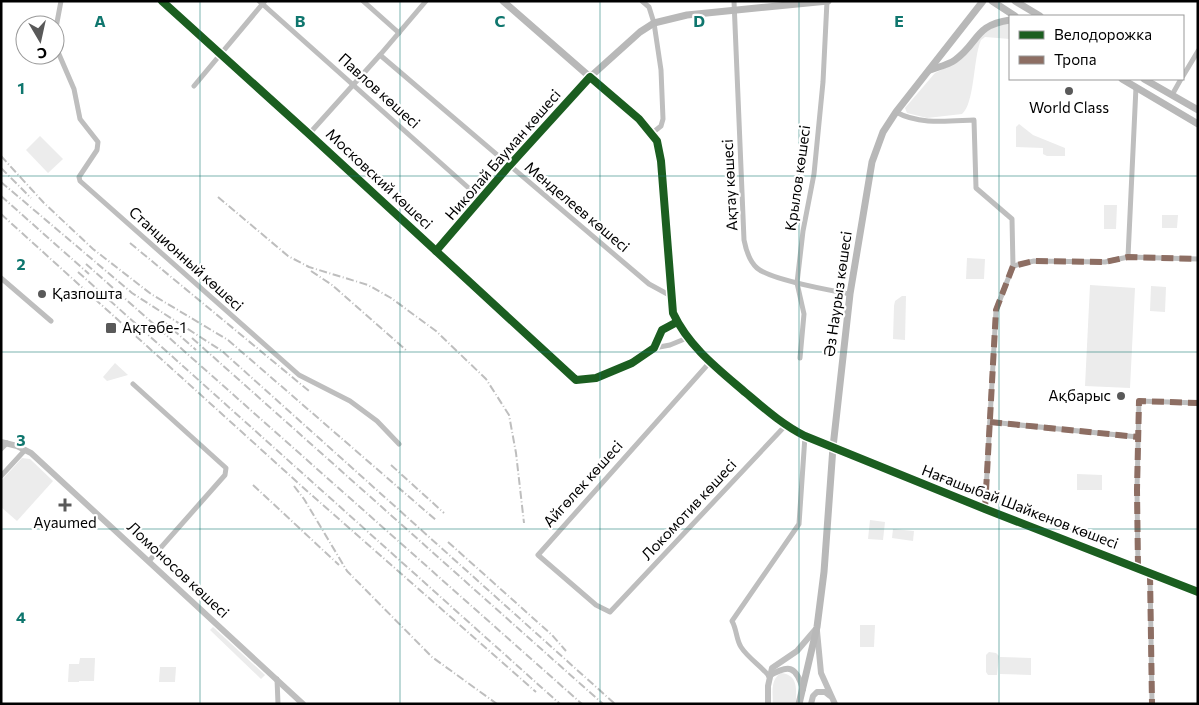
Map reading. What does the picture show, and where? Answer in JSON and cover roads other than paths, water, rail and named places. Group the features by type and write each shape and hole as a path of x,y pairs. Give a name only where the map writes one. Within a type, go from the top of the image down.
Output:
{"main road":[{"path":"503,1 590,77 640,32 654,23 687,15 827,1"},
{"name":"Әз Наурыз көшесі","path":"799,704 817,627 824,572 833,447 850,294 872,162 883,132 896,112 984,1"},
{"path":"992,1 1013,15"},
{"path":"1015,1 1038,15"},
{"path":"929,70 956,60 989,25 1009,20"},
{"path":"1124,80 1198,124"},
{"path":"1146,80 1198,110"}],"street":[{"path":"59,15 62,1"},
{"name":"Московский көшесі","path":"162,1 576,380 596,378 632,363 654,348"},
{"path":"363,1 399,33"},
{"path":"309,134 426,1"},
{"path":"642,1 649,4 654,23 661,70 663,111 661,126 651,134"},
{"name":"Ақтау көшесі","path":"734,1 745,246 752,262 764,273 797,283 850,294"},
{"name":"Крылов көшесі","path":"800,358 804,314 797,283 803,231 814,174 823,82 827,1"},
{"path":"194,86 262,2"},
{"name":"Павлов көшесі","path":"262,2 481,199"},
{"path":"1184,74 1198,51"},
{"name":"Менделеев көшесі","path":"380,55 649,284 671,296"},
{"name":"Станционный көшесі","path":"64,65 74,89 80,119 98,142 97,150 79,177 80,181 299,376 350,401 377,421 399,444"},
{"path":"590,77 639,119 657,141 661,161 672,313 676,322 662,330 654,348"},
{"name":"Николай Бауман көшесі","path":"436,251 509,166 590,77"},
{"path":"1172,95 1180,80"},
{"path":"1128,257 1136,87"},
{"path":"896,112 907,118 923,121 974,120 976,188 1012,220 1013,266 996,310 985,510"},
{"path":"1013,266 1034,261 1105,262 1128,257 1198,259"},
{"path":"1,278 50,321"},
{"name":"Нағашыбай Шайкенов көшесі","path":"676,322 687,338 710,362 785,426 985,510 1198,592"},
{"path":"654,348 670,345 687,338"},
{"name":"Айгөлек көшесі","path":"610,612 596,605 538,554 710,362"},
{"path":"133,384 224,466 227,471 149,561"},
{"path":"1138,568 1139,401 1198,403"},
{"path":"990,422 1138,437"},
{"name":"Локомотив көшесі","path":"610,612 785,426"},
{"path":"769,676 745,652 738,640 736,628 732,621 799,524 805,436"},
{"path":"1,449 4,442"},
{"name":"Ломоносов көшесі","path":"4,442 35,456 303,704"},
{"path":"1,476 25,450"},
{"path":"1150,573 1152,704"},
{"path":"768,704 769,676 772,668 802,646 817,627"},
{"path":"817,627 819,666 835,704"},
{"path":"769,676 782,668 792,669 796,672 803,689"},
{"path":"277,679 278,704"},
{"path":"811,704 816,692 825,692 831,696"}],"railway":[{"path":"1,156 44,203 93,249 151,294 228,340 437,521"},
{"path":"1,168 31,198"},
{"path":"1,182 132,293 222,351 615,704"},
{"path":"1,196 89,274"},
{"path":"218,197 288,256 309,267 368,285 391,298 436,331 486,379 509,415 516,453 524,523"},
{"path":"1,214 307,491 536,692"},
{"path":"130,243 309,391"},
{"path":"86,264 582,704"},
{"path":"311,271 332,285 407,351"},
{"path":"78,272 560,704"},
{"path":"162,320 196,350"},
{"path":"192,338 603,704"},
{"path":"391,465 444,513"},
{"path":"253,485 339,565"},
{"path":"294,486 304,499 347,571 432,657 497,704"},
{"path":"448,542 552,635 566,651"}],"place":[{"name":"World Class","path":"1069,91"},
{"name":"Қазпошта","path":"42,294"},
{"name":"Ақтөбе-1","path":"111,328"},
{"name":"Ақбарыс","path":"1121,396"},
{"name":"Ayaumed","path":"65,505"}]}
